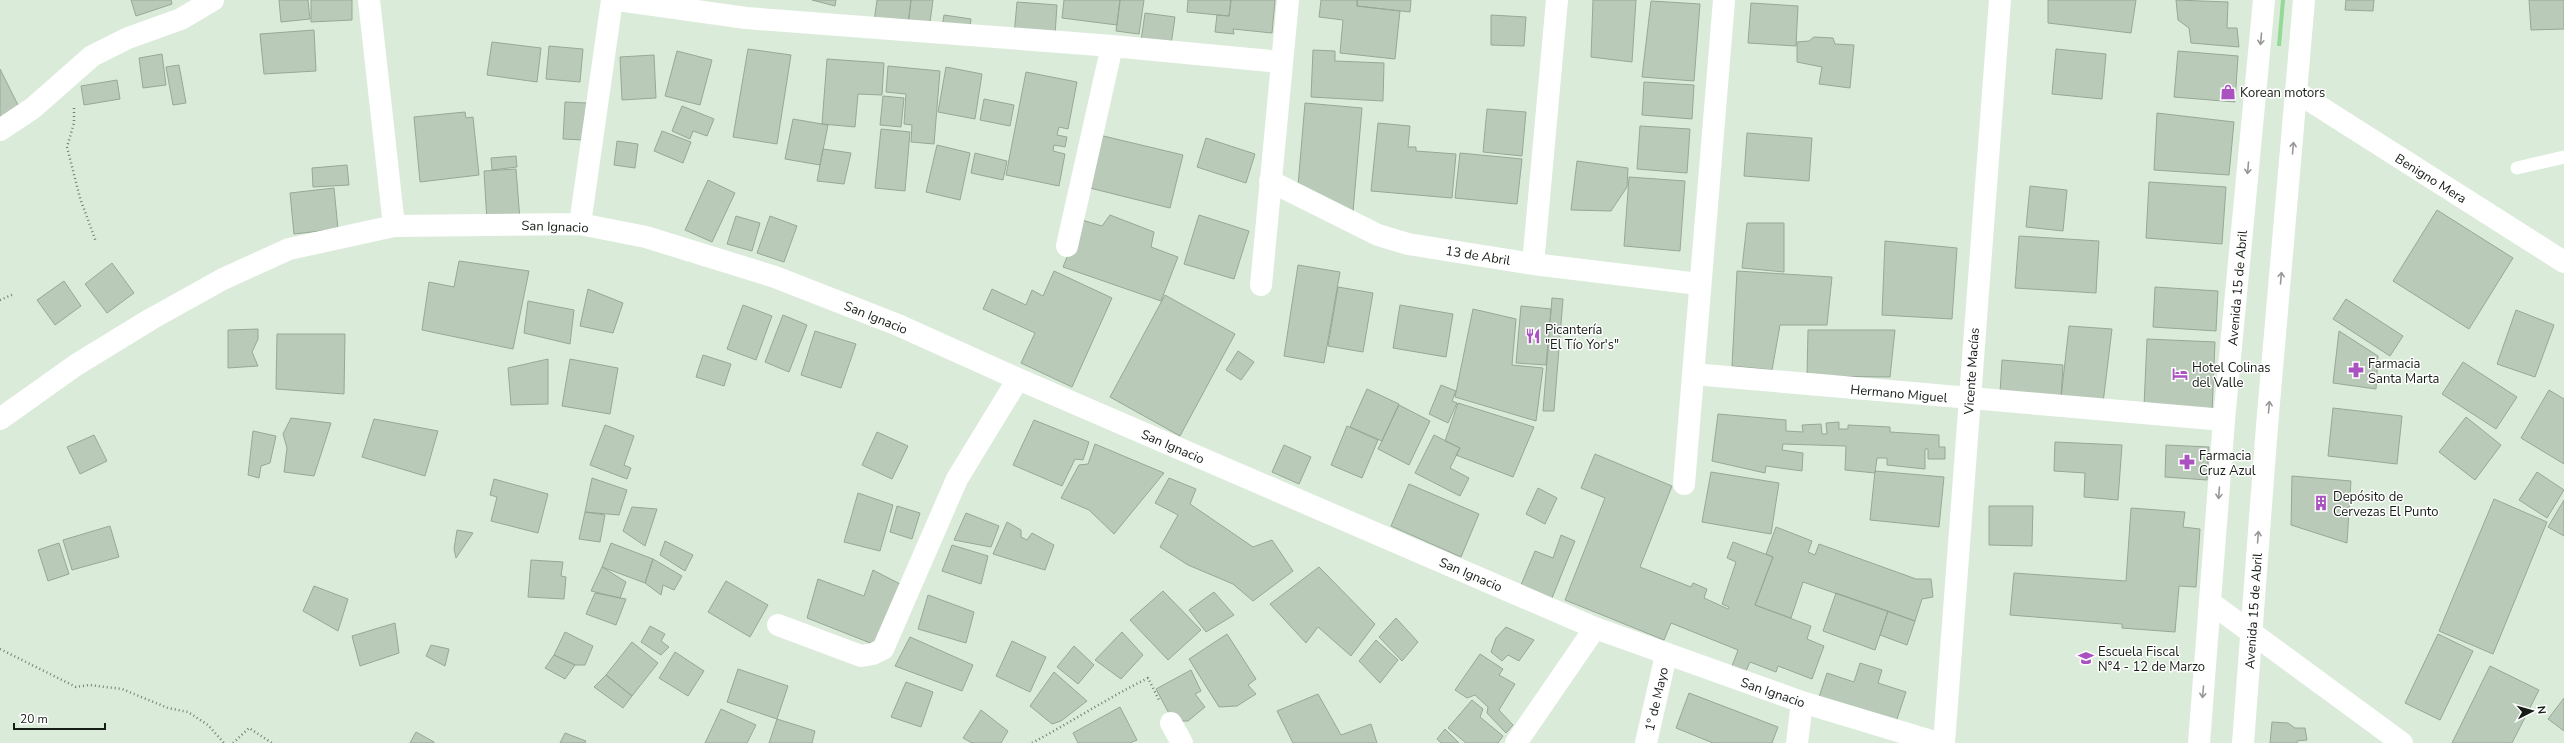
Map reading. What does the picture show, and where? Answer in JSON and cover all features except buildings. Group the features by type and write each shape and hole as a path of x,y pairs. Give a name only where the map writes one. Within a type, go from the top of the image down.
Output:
{"street":[{"path":"0,130 33,108 70,78 92,56 128,38 180,19 213,0"},
{"path":"369,0 394,226"},
{"path":"580,224 612,0"},
{"path":"618,0 746,18 1112,46 1281,62"},
{"path":"1261,285 1288,0"},
{"path":"1533,264 1557,0"},
{"path":"1684,484 1699,284 1724,0"},
{"name":"Vicente Macías","path":"1944,743 1968,399 2000,0"},
{"name":"Avenida 15 de Abril","path":"2199,743 2224,420 2264,0"},
{"name":"Avenida 15 de Abril","path":"2243,743 2267,426 2298,93 2304,0"},
{"path":"1068,246 1112,46"},
{"name":"Benigno Mera","path":"2298,93 2564,262"},
{"name":"13 de Abril","path":"1270,181 1378,235 1408,244 1533,264 1699,284"},
{"name":"San Ignacio","path":"0,419 76,365 151,319 223,279 289,249 394,226 580,224 646,237 775,277 898,325 1018,379 1595,628 1666,655 1802,702 1938,743"},
{"name":"Hermano Miguel","path":"1693,374 2224,420"},
{"path":"778,625 861,656 873,654 884,649 957,479 1018,379"},
{"path":"2211,603 2402,743"},
{"path":"1516,743 1595,628"},
{"name":"1º de Mayo","path":"1646,743 1666,655"},
{"path":"1797,743 1802,702"},
{"path":"1171,723 1182,743"}],"lane":[{"path":"2517,168 2564,157"}],"path":[{"path":"70,78 74,94 74,123 67,147 80,198 96,242"},
{"path":"0,300 14,294"},
{"path":"0,649 76,687 89,686 122,689 168,708 188,712 208,725 224,743"},
{"path":"1032,743 1089,712 1103,701 1148,678 1171,723"},
{"path":"233,743 249,728 272,743"}],"green space":[{"path":"2281,0 2285,0 2281,46 2277,46"}],"place":[{"name":"Korean motors","path":"2228,92"},
{"name":"Picantería \"El Tío Yor's\"","path":"1533,336"},
{"name":"Farmacia Santa Marta","path":"2356,370"},
{"name":"Hotel Colinas del Valle","path":"2180,374"},
{"name":"Farmacia Cruz Azul","path":"2187,462"},
{"name":"Depósito de Cervezas El Punto","path":"2321,503"},
{"name":"Escuela Fiscal N°4 - 12 de Marzo","path":"2086,658"}]}
